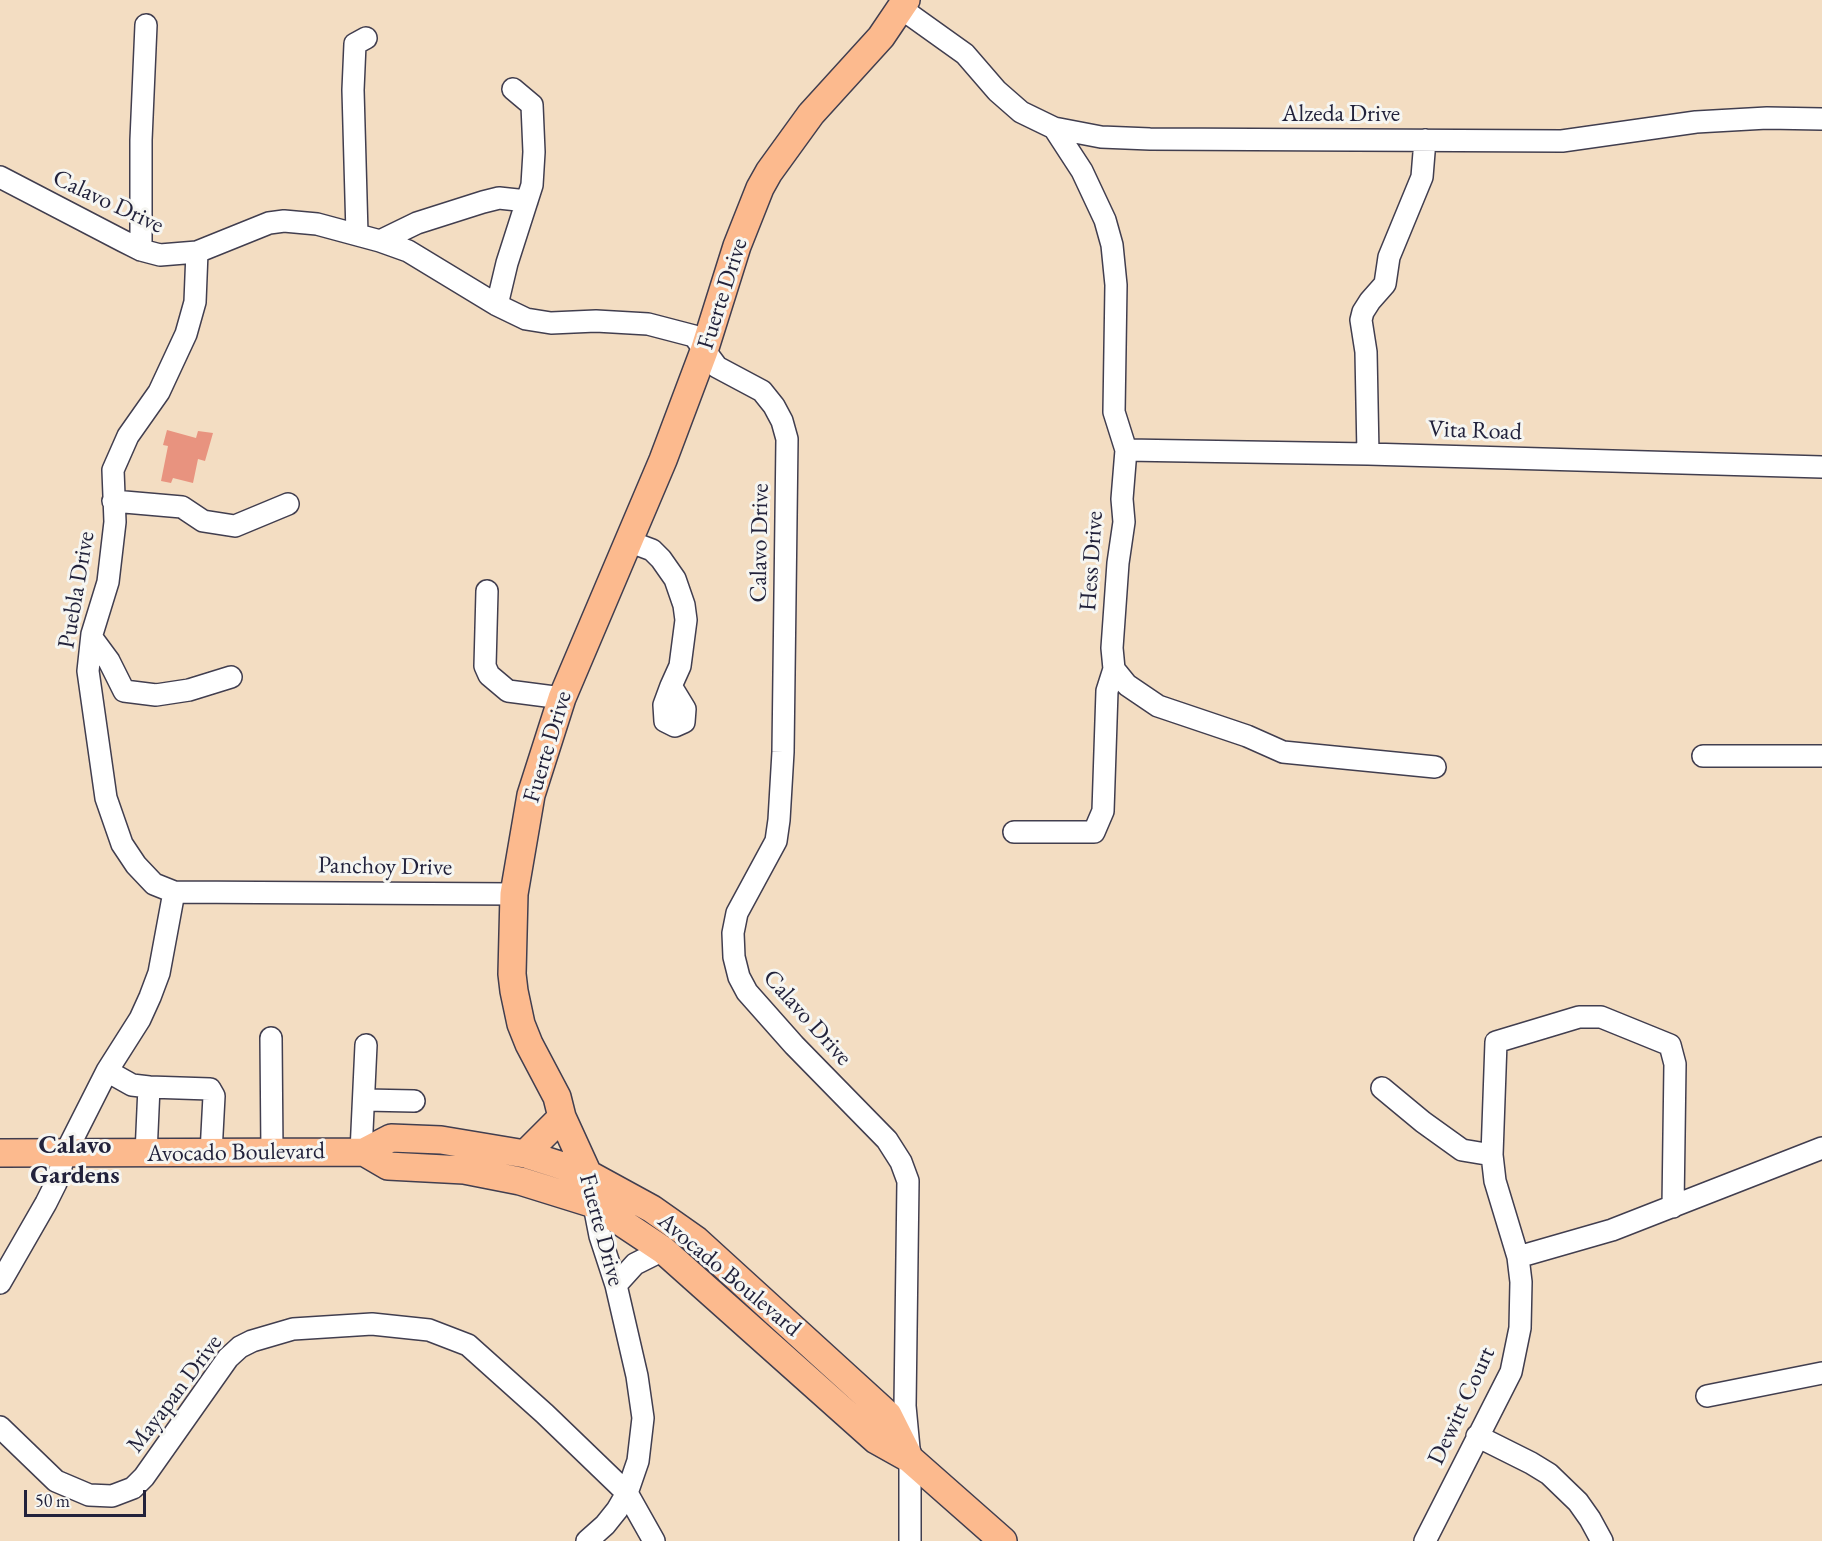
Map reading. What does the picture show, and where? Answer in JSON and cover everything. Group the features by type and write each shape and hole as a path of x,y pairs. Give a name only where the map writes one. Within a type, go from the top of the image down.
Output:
{"main road":[{"name":"Fuerte Drive","path":"588,1174 562,1117 557,1097 529,1044 517,1007 512,974 514,894 531,795 562,698 663,460 704,351 737,246 760,188 769,172 812,114 881,37 904,4"},
{"path":"525,1154 562,1117"},
{"name":"Avocado Boulevard","path":"0,1153 363,1152 391,1138 441,1140 525,1154 588,1174 652,1209 696,1240 888,1415 910,1459"},
{"name":"Avocado Boulevard","path":"363,1152 388,1166 464,1170 520,1181 594,1204 663,1250 876,1440 910,1459 1003,1541"}],"street":[{"name":"Alzeda Drive","path":"904,4 964,54 997,91 1020,112 1054,128 1101,137 1562,141 1696,122 1822,118"},
{"path":"141,250 141,140 146,25"},
{"path":"357,234 353,90 355,44 366,38"},
{"path":"497,305 507,262 532,185 534,152 532,105 513,89"},
{"name":"Hess Drive","path":"1014,832 1094,832 1102,811 1107,691 1114,669 1112,648 1118,563 1124,522 1122,499 1126,450 1114,412 1116,285 1112,244 1105,220 1082,171 1054,128"},
{"path":"1368,454 1366,352 1361,320 1370,301 1385,284 1389,257 1422,177 1425,140"},
{"name":"Calavo Drive","path":"0,177 141,250 160,255 197,252 269,223 284,221 317,224 357,234 408,251 497,305 526,319 551,323 596,321 648,324 694,336 717,367 762,391 774,406 782,421 787,440 783,752 779,820 776,841 737,913 733,933 734,957 739,977 747,992 801,1053 887,1140 901,1162 908,1181 905,1406 910,1459 910,1541"},
{"path":"380,241 417,223 483,202 499,198 527,201"},
{"name":"Puebla Drive","path":"197,252 195,302 186,334 159,392 128,436 113,470 115,522 108,582 92,638 88,671 106,798 122,844 136,865 154,884 174,892 255,891"},
{"name":"Vita Road","path":"1126,450 1368,454 1822,467"},
{"path":"113,501 182,507 203,520 235,526 288,504"},
{"path":"628,541 652,550 669,568 680,590 686,620 680,666 671,686"},
{"path":"487,591 485,666 489,675 507,691 562,698"},
{"path":"92,638 109,661 124,692 156,694 189,690 231,677"},
{"path":"1114,669 1127,685 1158,706 1247,736 1283,752 1435,767"},
{"path":"1703,756 1822,756"},
{"name":"Panchoy Drive","path":"255,891 514,894"},
{"path":"0,1283 46,1203 56,1183 65,1154 107,1071 140,1019 159,973 174,892"},
{"name":"Dewitt Court","path":"1425,1541 1511,1372 1517,1350 1522,1305 1518,1257 1495,1181 1492,1155 1496,1042 1580,1017 1601,1017 1670,1045 1675,1064 1673,1207"},
{"path":"271,1038 272,1152"},
{"path":"363,1152 366,1045"},
{"path":"107,1071 132,1085 210,1089 214,1096 211,1153"},
{"path":"146,1154 149,1087"},
{"path":"1382,1088 1423,1122 1462,1149 1492,1155"},
{"path":"364,1100 414,1101"},
{"path":"1518,1257 1612,1230 1822,1148"},
{"name":"Fuerte Drive","path":"587,1541 605,1525 627,1493 638,1461 643,1418 642,1397 616,1285 600,1236 588,1174"},
{"path":"616,1285 635,1264 663,1250"},
{"name":"Mayapan Drive","path":"0,1427 56,1481 89,1496 112,1496 133,1488 144,1477 228,1358 240,1347 252,1341 293,1329 372,1324 429,1330 468,1345 545,1414 627,1493 654,1541"},
{"path":"1707,1396 1822,1373"},
{"path":"1477,1436 1531,1463 1556,1480 1578,1502 1602,1541"}],"building":[{"path":"167,430 196,438 198,431 213,433 205,461 198,459 193,483 173,478 171,483 161,481 168,446 163,445"}],"district":[{"name":"Calavo Gardens","path":"75,1161"}]}
